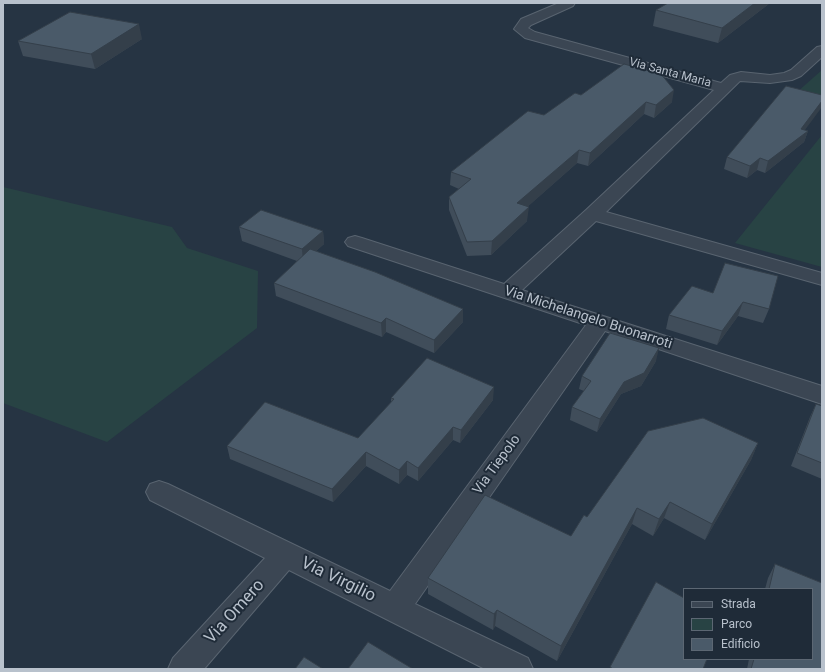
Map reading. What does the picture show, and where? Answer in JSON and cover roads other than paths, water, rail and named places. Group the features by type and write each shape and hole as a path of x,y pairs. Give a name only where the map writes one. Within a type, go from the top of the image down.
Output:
{"street":[{"name":"Via Santa Maria","path":"569,3 526,22 521,29 530,35 724,88"},
{"path":"724,88 735,78 742,76 770,79 787,77 796,73 822,50"},
{"name":"Via Santa Maria","path":"507,292 593,214 724,88"},
{"path":"593,214 822,279"},
{"name":"Via Michelangelo Buonarroti","path":"355,242 822,395"},
{"name":"Via Tiepolo","path":"395,608 600,322"},
{"name":"Via Virgilio","path":"159,492 395,608 485,662 517,669"},
{"name":"Via Omero","path":"184,669 286,554"}]}
